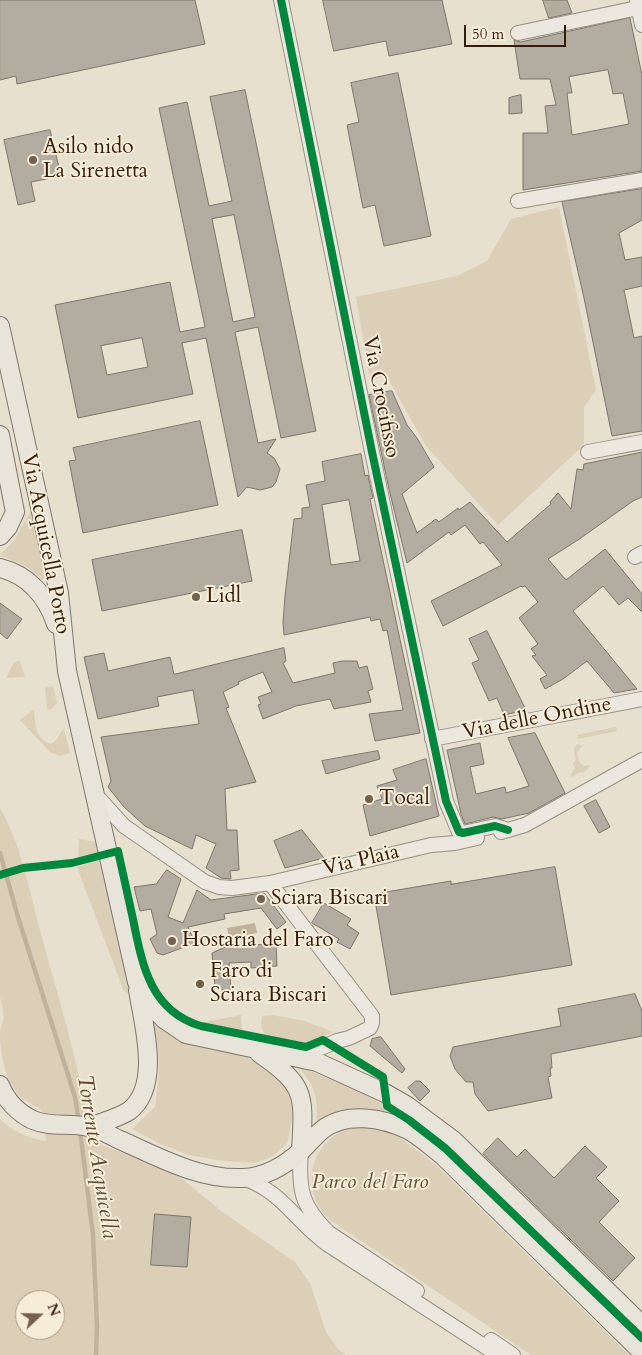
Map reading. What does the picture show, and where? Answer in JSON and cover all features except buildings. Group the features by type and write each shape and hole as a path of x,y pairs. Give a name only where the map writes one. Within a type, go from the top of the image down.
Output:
{"main road":[{"name":"Via Acquicella Porto","path":"0,326 4,364 59,593 67,671 137,982"},
{"name":"Via Acquicella Porto","path":"0,435 15,512 8,527 0,536"},
{"path":"0,568 11,571 33,584 50,607 67,671"},
{"path":"137,982 150,1004 164,1019 186,1034 317,1062 406,1104 453,1140 642,1325"},
{"path":"90,1127 128,1111 142,1095 148,1079 148,1055 137,982"},
{"path":"252,1048 280,1068 298,1087 304,1108 301,1151"},
{"path":"0,1085 4,1096 18,1110 31,1119 44,1124 90,1127 172,1163 200,1172 225,1177 242,1178 257,1176 274,1170 301,1151 322,1130 334,1123 351,1119 378,1119 410,1130 442,1155 642,1352"}],"street":[{"name":"Via Crocifisso","path":"281,0 446,801"},
{"path":"518,34 639,5 642,25"},
{"path":"518,201 642,180"},
{"path":"588,452 642,442"},
{"name":"Via delle Ondine","path":"432,739 642,699"},
{"name":"Via Plaia","path":"94,793 124,826 205,882 219,887 232,888 270,883 431,845 455,843 525,825 642,760"},
{"path":"446,801 459,832 463,833 495,826 508,830"},
{"path":"431,845 448,834 446,801"},
{"path":"270,883 372,1016 370,1028 350,1038 337,1041 298,1058"},
{"path":"333,1069 332,1057 334,1052 350,1038"},
{"path":"301,1151 301,1190 306,1206 329,1233 513,1355"},
{"path":"242,1178 265,1188 287,1204 305,1226 327,1244 498,1355"}],"green space":[{"path":"559,207 596,390 584,407 584,445 498,525 426,446 386,375 370,381 356,297 457,276 487,261 511,219"},
{"path":"32,508 46,576 42,580 29,568 0,555 15,539"},
{"path":"20,661 25,677 6,678 14,662"},
{"path":"53,686 57,703 50,710 47,708 45,688"},
{"path":"34,709 37,730 42,739 51,744 64,729 70,753 59,756 50,752 20,720"},
{"path":"616,727 617,731 578,739 577,735"},
{"path":"578,744 582,746 577,752 579,762 584,766 590,765 586,771 578,773 573,777 570,775 575,768 573,763 576,760 574,750"},
{"path":"0,808 19,851 28,883 76,1064 92,1145 99,1144 174,1172 221,1211 295,1262 310,1283 326,1332 338,1349 345,1355 0,1355 0,1119 9,1127 22,1134 46,1141 42,1110 19,1095 6,1073 0,1031 4,1020 4,1011 0,997"},
{"path":"79,839 96,842 98,852 78,857"},
{"path":"100,860 129,992 127,993 123,989 77,867"},
{"path":"241,1015 242,1030 202,1023"},
{"path":"272,1015 305,1021 333,1032 307,1044 270,1037 263,1031 261,1026 262,1016"},
{"name":"Parco del Faro","path":"148,1016 165,1031 180,1039 239,1053 273,1071 291,1093 293,1105 288,1140 285,1146 271,1157 255,1163 223,1161 189,1155 158,1143 132,1129 155,1107 159,1061 156,1038"},
{"name":"Parco del Faro","path":"297,1067 330,1078 361,1092 382,1103 381,1106 404,1119 369,1109 358,1109 338,1113 316,1126 317,1109 315,1094 308,1080"},
{"name":"Parco del Faro","path":"358,1127 375,1128 395,1134 436,1165 629,1355 531,1355 327,1218 318,1205 313,1191 312,1176 314,1162 330,1139 343,1131"}],"shaded area":[{"path":"255,923 257,933 229,938 227,928"}],"waterway":[{"name":"Torrente Acquicella","path":"0,853 18,917 75,1097 79,1122"},
{"name":"Torrente Acquicella","path":"80,1130 93,1235 97,1326 96,1355"}],"cycle path":[{"path":"281,0 372,452 446,801 459,832 463,833 495,826 508,830"},
{"path":"0,875 23,868 72,863 118,851 145,969 159,997 170,1009 184,1019 201,1026 306,1047 323,1040 383,1077 387,1106 409,1120 445,1148 642,1338"}],"place":[{"name":"Asilo nido La Sirenetta","path":"33,160"},
{"name":"Lidl","path":"196,597"},
{"name":"Tocal","path":"369,799"},
{"name":"Sciara Biscari","path":"261,899"},
{"name":"Hostaria del Faro","path":"172,941"},
{"name":"Faro di Sciara Biscari","path":"200,984"}]}
